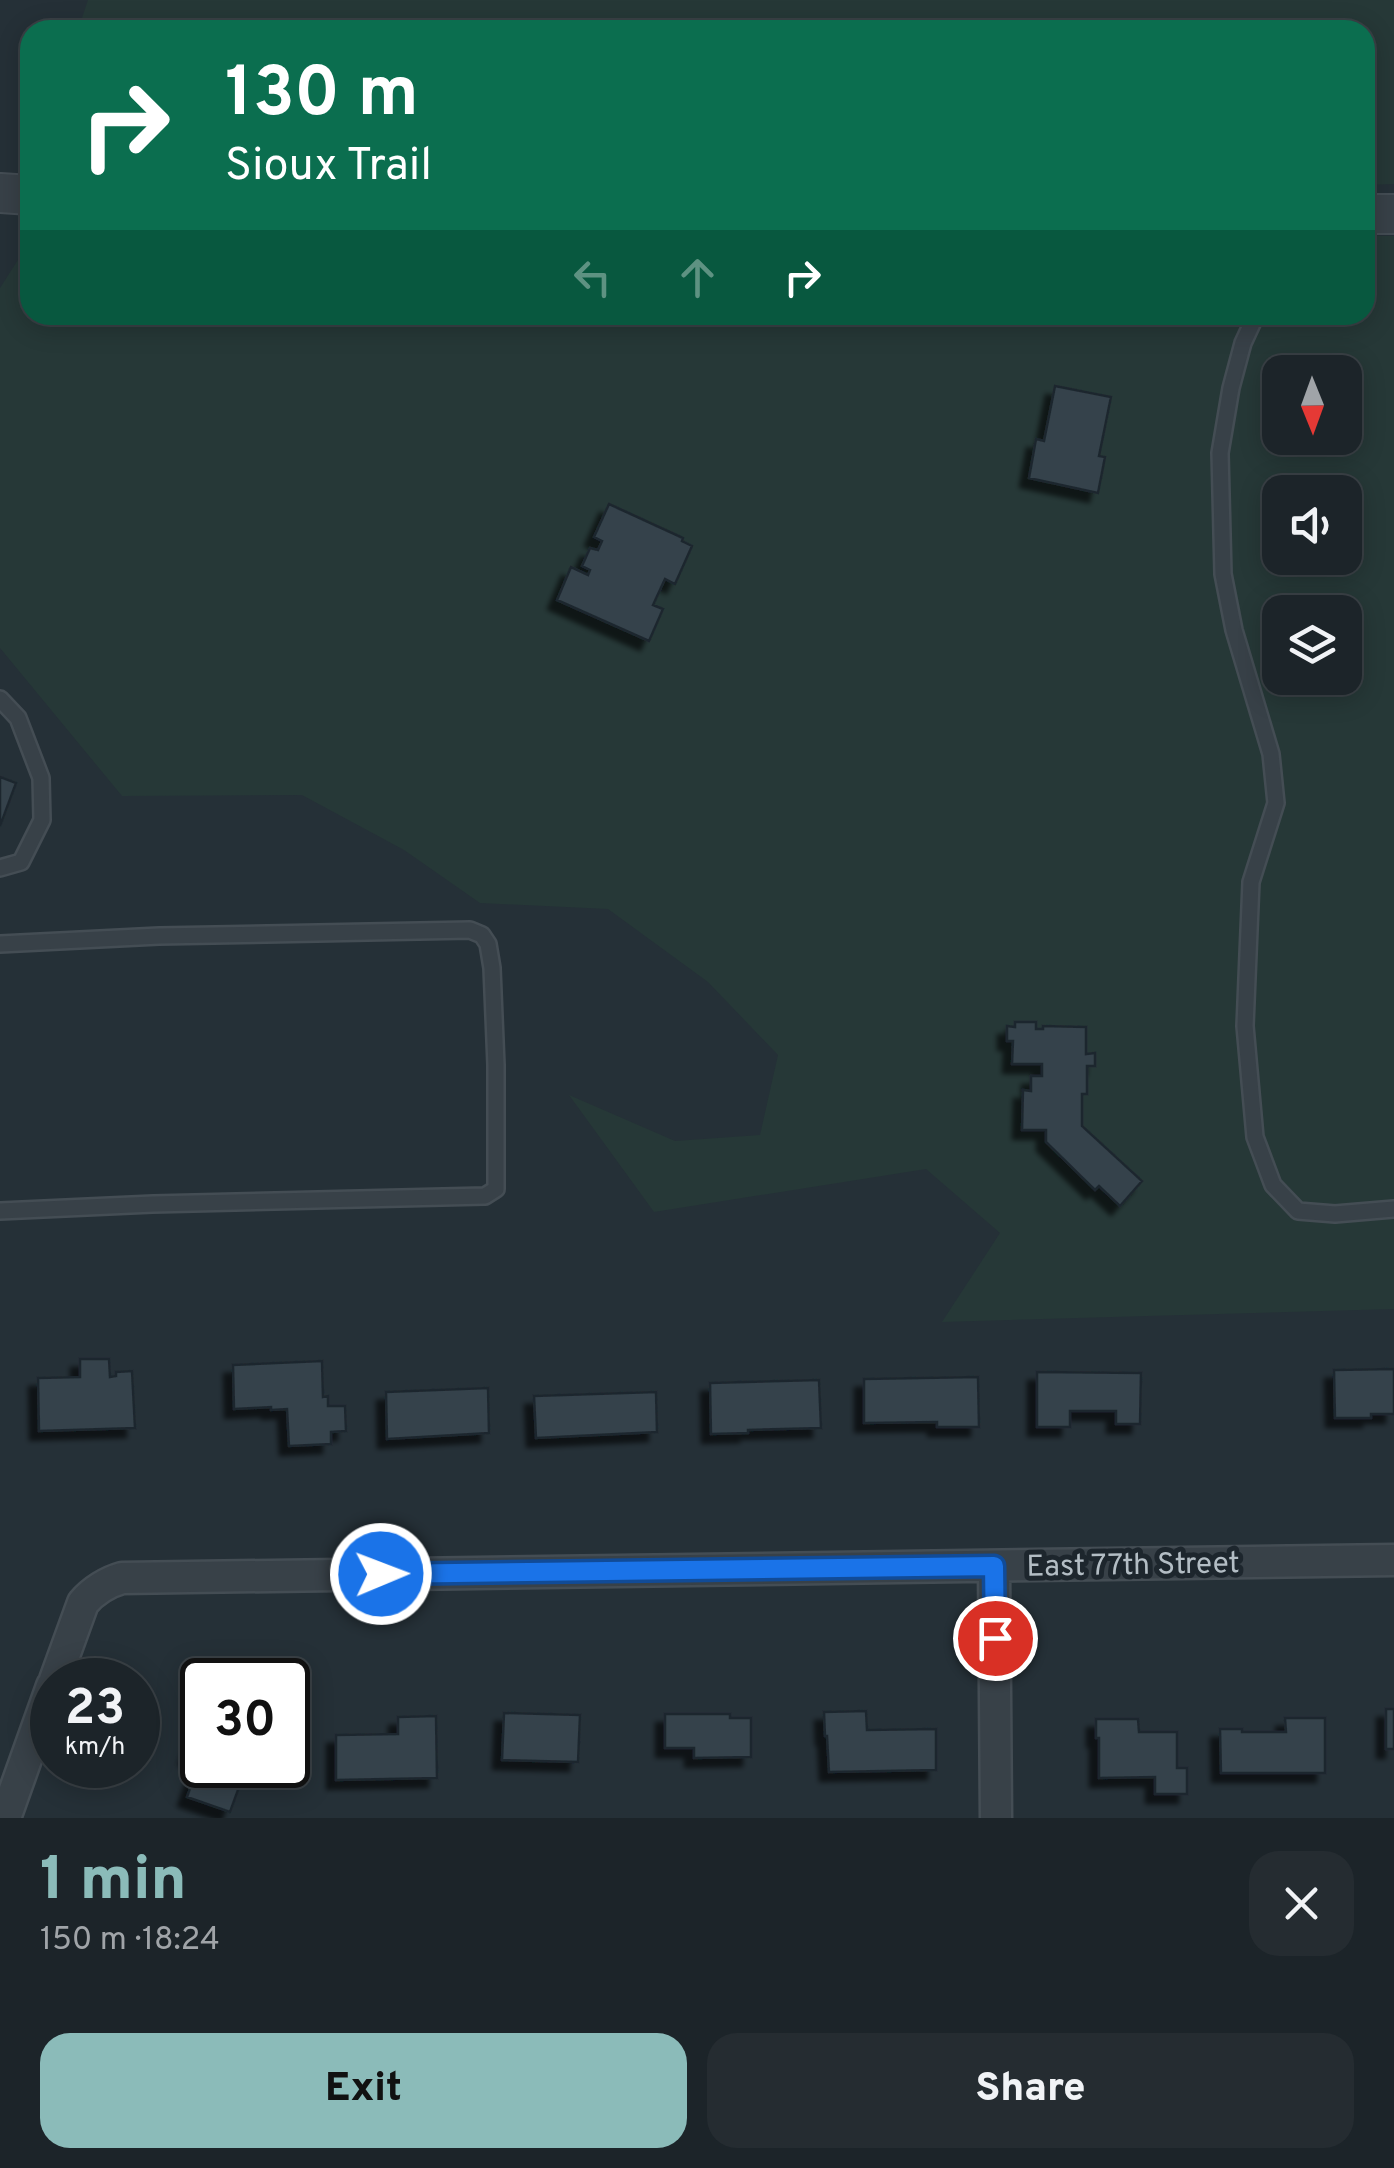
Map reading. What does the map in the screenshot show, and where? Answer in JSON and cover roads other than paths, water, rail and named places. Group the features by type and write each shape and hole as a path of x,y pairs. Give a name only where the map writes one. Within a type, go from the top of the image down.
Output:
{"street":[{"name":"East 77th Street","path":"62,1658 83,1603 122,1578 1394,1560"},
{"path":"994,1566 996,1818"},
{"path":"4,1818 30,1748"}],"lane":[{"path":"1252,325 1232,388 1220,452 1223,574 1234,630 1271,754 1276,802 1250,882 1245,1026 1254,1137 1272,1185 1298,1211 1336,1214 1394,1209"},
{"path":"0,699 18,718 41,778 42,820 21,862 0,868"},
{"path":"0,944 159,936 470,930 482,935 488,944 492,968 496,1118 496,1190 485,1196 0,1211"}]}
